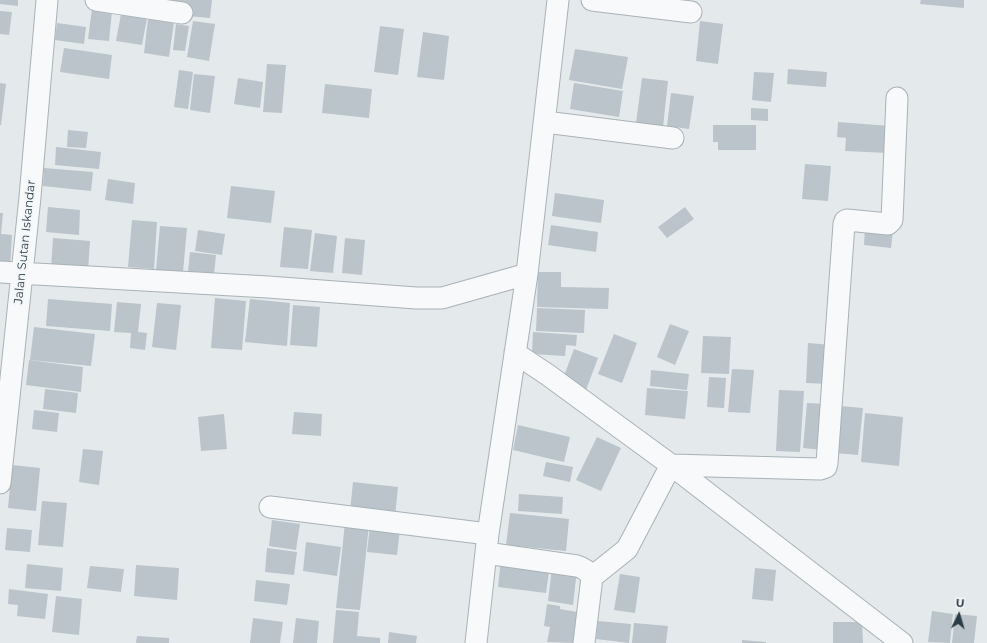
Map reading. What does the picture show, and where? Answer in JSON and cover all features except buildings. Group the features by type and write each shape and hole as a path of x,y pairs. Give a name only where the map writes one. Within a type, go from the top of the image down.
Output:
{"street":[{"name":"Jalan Sutan Iskandar","path":"0,483 30,196 47,0"},
{"path":"96,0 182,13"},
{"path":"476,643 487,544 527,274 558,0"},
{"path":"592,0 691,12"},
{"path":"670,465 820,469 826,467 844,224 847,220 888,224 892,220 897,98"},
{"path":"544,122 673,138"},
{"path":"0,272 260,286 430,298 442,298 527,274"},
{"path":"515,354 548,375 670,465 902,643"},
{"path":"592,577 627,549 670,465"},
{"path":"270,508 487,544 584,568 592,577 584,643"}]}
